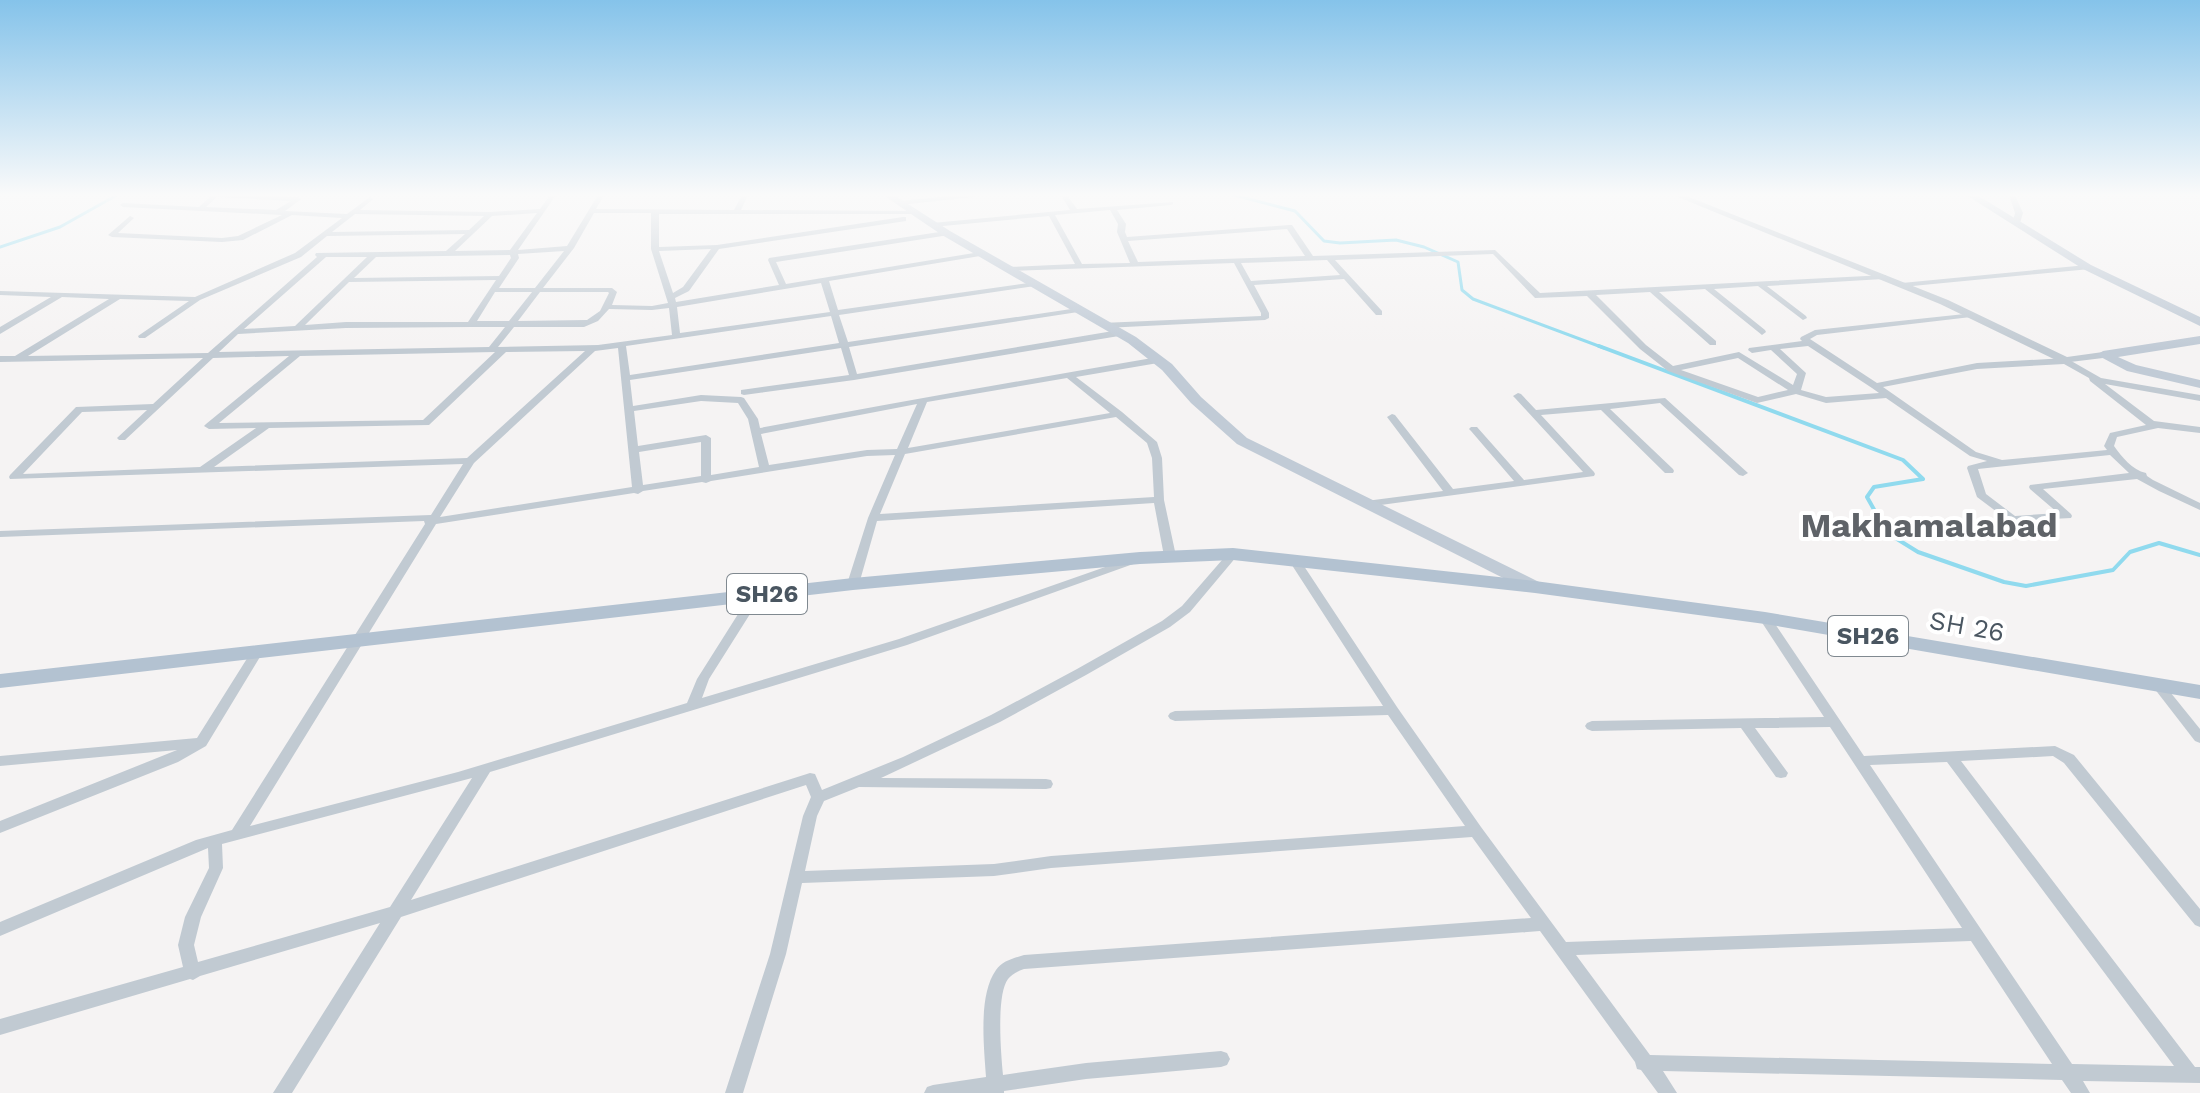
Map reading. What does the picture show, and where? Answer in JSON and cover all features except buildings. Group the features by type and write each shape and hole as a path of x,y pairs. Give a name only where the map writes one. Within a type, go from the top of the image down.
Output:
{"main road":[{"path":"967,246 1119,333 1158,360 1196,400 1242,441 1535,587"},
{"path":"2055,246 2087,267 2200,322"},
{"path":"2103,355 2200,340"},
{"path":"2103,355 2132,368 2200,384"},
{"name":"SH26","path":"0,681 853,584 1170,556 1233,554 1294,559 1535,587"},
{"name":"SH 26","path":"1535,587 1765,618 2200,692"}],"street":[{"path":"142,336 196,299 298,255 311,246"},
{"path":"448,254 457,246"},
{"path":"513,252 517,246"},
{"path":"676,337 672,301 655,249 724,246"},
{"path":"783,285 772,260 862,246"},
{"path":"1069,246 1080,267"},
{"path":"1127,246 1135,265"},
{"path":"1302,246 1311,259"},
{"path":"1805,246 1971,315 2066,361 2152,424 2200,430"},
{"path":"672,301 686,289 717,247"},
{"path":"298,255 448,254 570,248"},
{"path":"492,349 570,248"},
{"path":"471,324 515,258 513,252"},
{"path":"1011,269 1495,252 1538,296 1883,277"},
{"path":"297,328 374,254"},
{"path":"608,307 672,301 980,254"},
{"path":"122,438 261,306 324,255"},
{"path":"1329,258 1379,313"},
{"path":"1105,325 1265,318 1237,262"},
{"path":"1902,285 2087,267"},
{"path":"1249,283 1346,277"},
{"path":"347,280 501,278"},
{"path":"824,279 854,377"},
{"path":"0,359 592,349 1035,284"},
{"path":"1760,284 1803,318"},
{"path":"1707,287 1762,332"},
{"path":"237,332 297,328 584,324 596,321 608,307 613,292 493,290"},
{"path":"1652,290 1713,343"},
{"path":"1,293 196,299"},
{"path":"1589,293 1643,347 1671,369 1757,400 1796,391"},
{"path":"0,331 62,294"},
{"path":"18,359 119,296"},
{"path":"625,378 1078,310"},
{"path":"1971,315 1815,333 1804,339 1973,454 2002,463"},
{"path":"744,392 1119,333"},
{"path":"1752,350 1810,343"},
{"path":"622,345 638,491"},
{"path":"1774,348 1802,373 1796,391"},
{"path":"297,354 209,426 426,423 504,349"},
{"path":"237,834 362,639 430,520 470,461 592,349"},
{"path":"1671,369 1739,355 1796,391 1826,400 1888,395"},
{"path":"1875,386 1977,366 2066,361 2103,355"},
{"path":"756,432 1158,360"},
{"path":"1069,375 1152,442 1157,458 1159,500 1170,556"},
{"path":"2093,378 2200,398"},
{"path":"1366,504 1590,474 1518,396"},
{"path":"629,409 701,398 741,400 753,419 765,470"},
{"path":"853,584 873,518 923,400"},
{"path":"1534,413 1662,400 1743,473"},
{"path":"155,407 79,409 14,477 470,461"},
{"path":"1603,407 1669,471"},
{"path":"0,534 430,520 638,491 867,453 901,452 1119,414"},
{"path":"1392,417 1450,493"},
{"path":"2152,424 2154,426 2149,430 2113,435 2109,446 2112,452 2142,475 2200,507"},
{"path":"202,471 267,425"},
{"path":"1474,429 1521,483"},
{"path":"633,450 706,438 706,480"},
{"path":"2112,452 1972,468 1981,495 2013,519 2067,516 2034,487 2142,475"},
{"path":"873,518 1159,500"},
{"path":"818,797 858,783 969,730 1166,624 1186,609 1233,554"},
{"path":"0,929 215,840 485,769 903,642 1140,558"},
{"path":"1294,559 1392,710 1476,831 1643,1063 1668,1093"},
{"path":"693,705 703,679 756,595"},
{"path":"1765,618 2081,1093"},
{"path":"0,827 173,758 201,743 257,652"},
{"path":"2158,685 2200,738"},
{"path":"1175,716 1392,710"},
{"path":"1592,726 1834,722"},
{"path":"1745,724 1781,773"},
{"path":"0,761 201,743"},
{"path":"1860,761 2055,751 2069,759 2200,920"},
{"path":"1951,757 2196,1075"},
{"path":"282,1093 485,769"},
{"path":"0,1027 395,912 810,778 818,797 810,816 778,954 734,1093"},
{"path":"858,783 1046,784"},
{"path":"798,877 994,870 1065,861 1476,831"},
{"path":"193,973 186,945 199,902 216,868 215,840"},
{"path":"995,1089 995,995 1001,976 1011,966 1024,962 1543,924"},
{"path":"1561,949 1975,934"},
{"path":"933,1093 995,1089 1086,1071 1221,1059"},
{"path":"1643,1063 2196,1075"}],"waterway":[{"path":"1420,246 1458,262 1462,290 1473,299 1604,348"},
{"path":"1599,346 1903,460 1923,479 1874,487 1867,497 1881,522 1897,539 1918,552 2004,582 2026,586 2113,570 2130,552 2159,543 2200,555"}],"district":[{"name":"Makhamalabad","path":"1929,525"}]}
